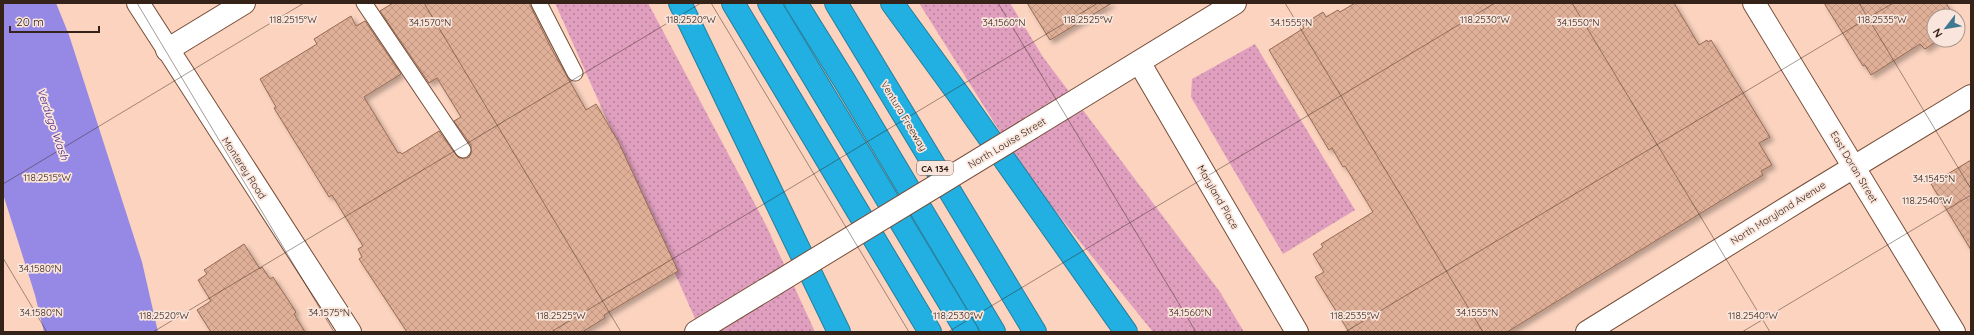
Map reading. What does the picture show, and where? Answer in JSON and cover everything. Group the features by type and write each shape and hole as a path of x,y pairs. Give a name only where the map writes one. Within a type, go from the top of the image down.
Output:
{"highway":[{"path":"680,3 839,332"},
{"path":"733,3 930,332"},
{"path":"769,3 967,332"},
{"path":"796,3 844,80 994,332"},
{"name":"Ventura Freeway","path":"836,3 1035,332"},
{"path":"892,3 959,94 1126,332"}],"street":[{"name":"Monterey Road","path":"138,3 350,332"},
{"path":"168,50 244,3"},
{"name":"North Louise Street","path":"696,332 1235,3"},
{"name":"East Doran Street","path":"1754,3 1954,332"},
{"name":"Maryland Place","path":"1139,62 1297,332"},
{"name":"North Maryland Avenue","path":"1587,332 1971,96"}],"lane":[{"path":"364,3 463,150"},
{"path":"539,3 575,73"}],"shaded area":[{"path":"555,3 648,3 766,225 815,332 701,332"},
{"path":"919,3 1010,3 1043,57 1220,292 1244,332 1153,332 1031,181"},
{"path":"1255,44 1355,210 1283,254 1191,97 1192,79"}],"water":[{"name":"Verdugo Wash","path":"3,3 56,3 69,35 142,262 158,332 44,332 35,295 3,194"}],"building":[{"path":"393,3 529,3 551,48 586,110 596,104 619,143 678,271 604,315 605,318 582,332 407,332 359,259 362,257 358,249 363,246 332,195 329,197 274,108 276,107 260,79 317,44 314,39 351,16 356,26 365,21 401,74 364,97 398,153 400,152 402,154 439,131 459,158 468,158 471,154 471,145 454,121 461,117 437,78 429,83 380,11"},
{"path":"1027,3 1112,3 1050,40"},
{"path":"1355,3 1674,3 1699,45 1707,40 1708,42 1711,40 1770,137 1759,143 1772,165 1761,171 1763,175 1507,332 1349,332 1315,277 1324,272 1313,254 1323,247 1321,244 1373,212 1345,166 1343,167 1332,148 1329,150 1269,50 1304,28 1302,25 1323,12 1326,17 1338,10 1340,12"},
{"path":"1824,3 1946,3 1949,8 1926,8 1927,48 1925,49 1920,44 1871,75 1865,65 1863,66"},
{"path":"1971,160 1971,250 1931,184"},
{"path":"244,244 260,269 262,267 270,279 273,277 296,312 294,314 305,332 211,332 197,310 211,301 198,280 207,274 204,270"}]}
